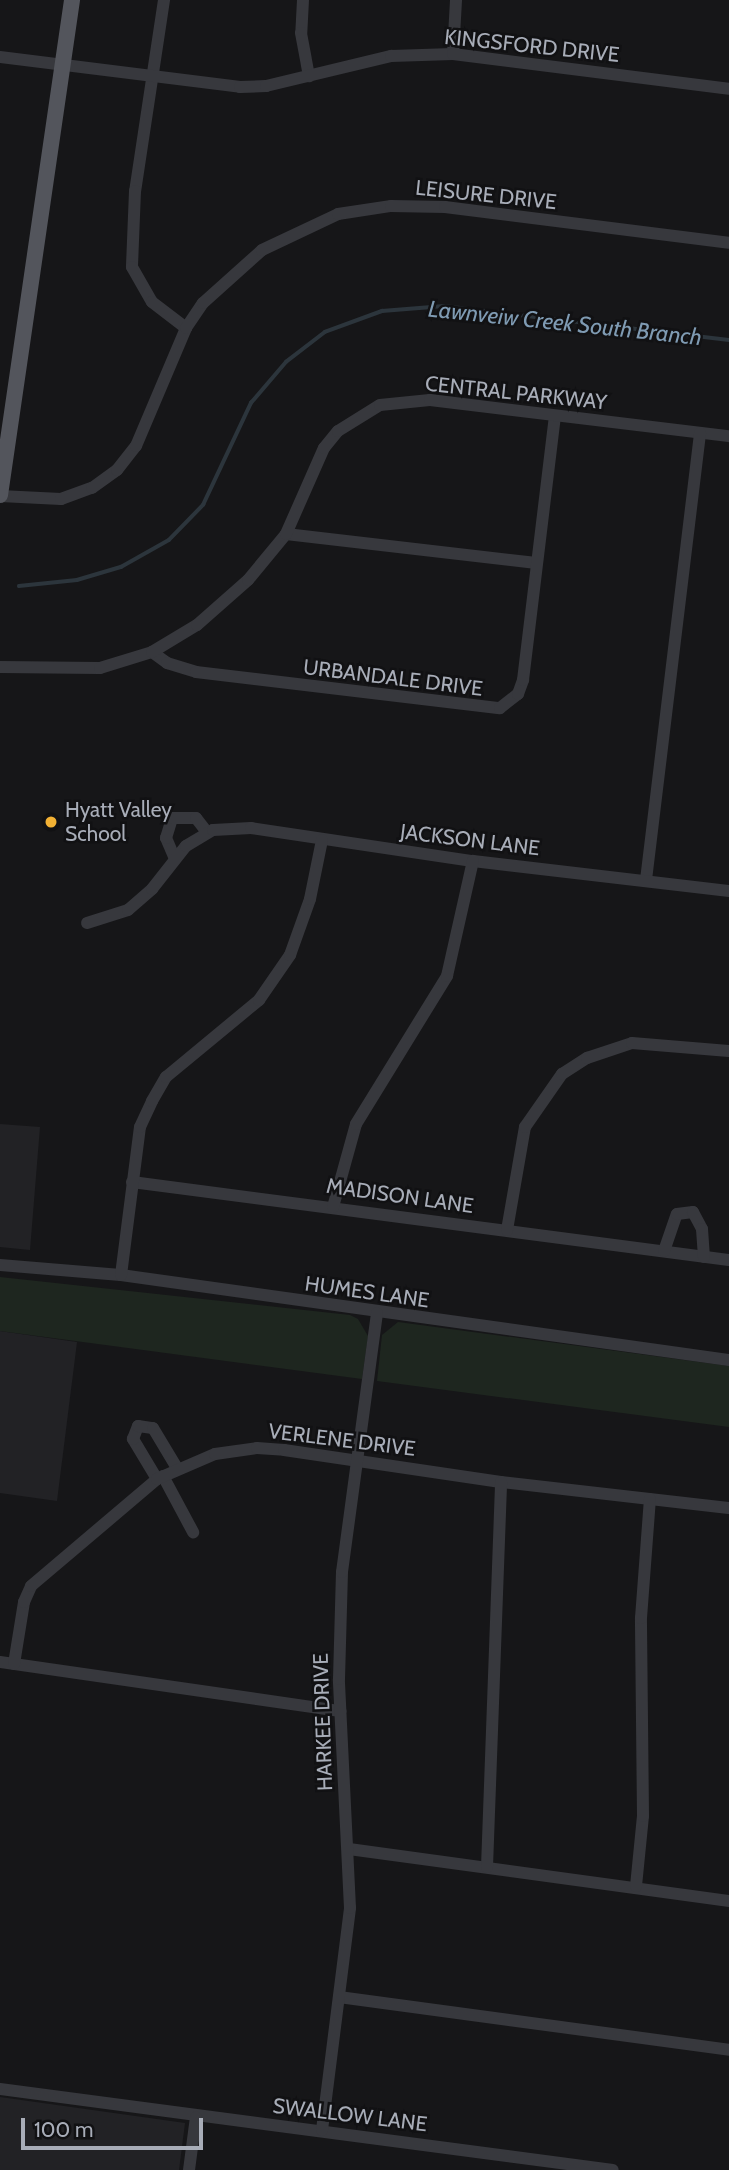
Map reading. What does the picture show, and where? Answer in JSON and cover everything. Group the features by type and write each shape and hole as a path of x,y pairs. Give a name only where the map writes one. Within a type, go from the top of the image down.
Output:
{"main road":[{"path":"0,496 72,0"}],"street":[{"path":"164,0 135,191 132,267 152,302 186,328"},
{"path":"303,0 300,33 309,76"},
{"path":"453,54 456,0"},
{"name":"KINGSFORD DRIVE","path":"0,57 154,73 240,87 309,76 391,55 453,54 729,89"},
{"name":"LEISURE DRIVE","path":"0,496 61,499 92,488 117,470 151,414 186,328 204,303 262,250 320,221 367,209 445,207 729,243"},
{"name":"CENTRAL PARKWAY","path":"0,667 74,670 128,661 152,652 220,607 286,534 324,448 356,416 380,405 430,400 729,436"},
{"name":"URBANDALE DRIVE","path":"152,652 167,663 195,671 500,708 518,694 523,680 555,417"},
{"path":"646,880 700,433"},
{"path":"286,534 536,563"},
{"path":"87,923 128,910 152,889 175,859 207,832 196,818 172,818 166,838 175,859"},
{"name":"JACKSON LANE","path":"207,832 251,828 473,861 729,891"},
{"path":"121,1275 140,1127 166,1077 259,1000 290,955 310,899 322,840"},
{"path":"333,1206 356,1124 447,976 473,861"},
{"path":"507,1230 525,1127 562,1074 587,1058 632,1043 729,1051"},
{"name":"MADISON LANE","path":"132,1182 333,1206 729,1261"},
{"path":"663,1251 677,1214 693,1212 702,1229 704,1256"},
{"name":"HUMES LANE","path":"0,1265 121,1275 377,1313 729,1360"},
{"name":"HARKEE DRIVE","path":"322,2130 349,1908 349,1849 340,1711 339,1618 356,1459 377,1313"},
{"path":"177,1468 153,1428 138,1426 133,1439 194,1532"},
{"name":"VERLENE DRIVE","path":"14,1664 24,1602 31,1587 160,1477 215,1454 257,1448 356,1459 501,1482 729,1508"},
{"path":"487,1867 501,1482"},
{"path":"636,1886 643,1816 641,1618 650,1499"},
{"path":"0,1662 340,1711"},
{"path":"349,1849 636,1886 729,1901"},
{"path":"339,1997 729,2050"},
{"name":"SWALLOW LANE","path":"0,2089 613,2170"},
{"path":"189,2170 196,2117"}],"shaded area":[{"path":"0,1124 40,1127 30,1250 0,1247"},
{"path":"0,1277 350,1315 358,1319 368,1336 362,1379 0,1331"},
{"path":"398,1322 729,1366 729,1427 377,1381 382,1335"},
{"path":"0,1331 77,1342 57,1501 0,1493"},
{"path":"0,2097 185,2123 179,2170 0,2170"}],"waterway":[{"name":"Lawnveiw Creek South Branch","path":"19,586 77,580 121,567 169,540 203,505 251,403 286,362 325,332 382,311 444,306 729,340"}],"place":[{"name":"Hyatt Valley School","path":"51,822"}]}
